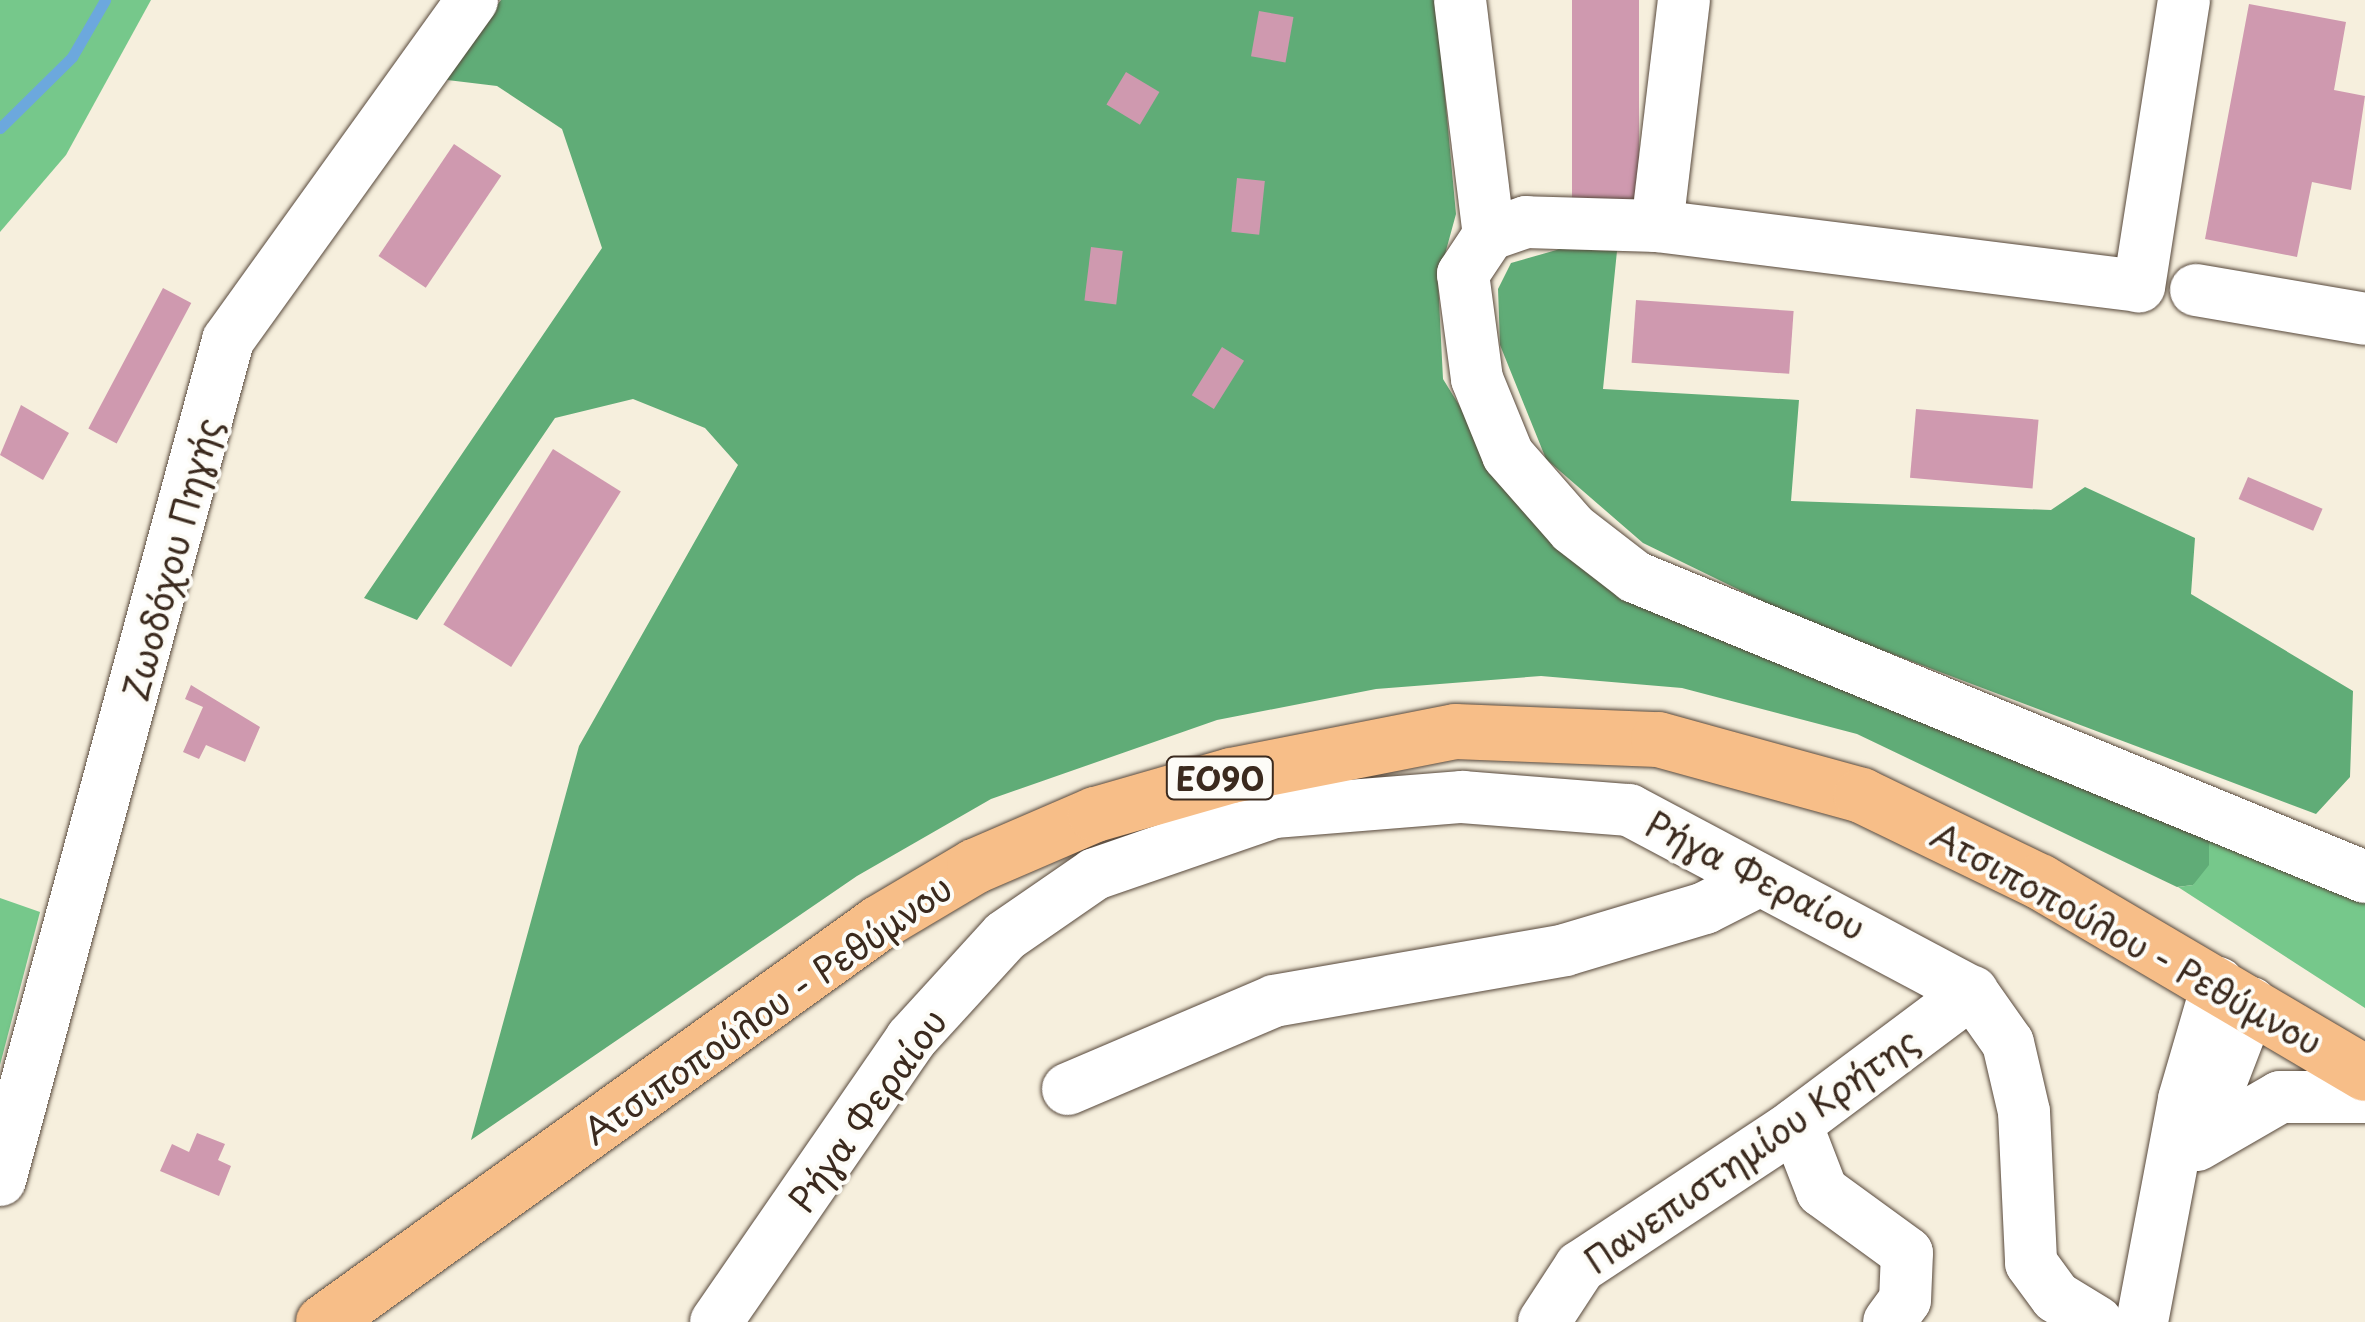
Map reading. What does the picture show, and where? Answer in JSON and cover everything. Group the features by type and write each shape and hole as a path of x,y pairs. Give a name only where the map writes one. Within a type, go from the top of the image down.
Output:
{"main road":[{"name":"Ατσιποπούλου - Ρεθύμνου","path":"323,1322 878,923 974,866 1096,814 1354,744 1454,730 1562,730 1764,763 1942,831 2235,993 2365,1074"}],"street":[{"name":"Ζωοδόχου Πηγής","path":"0,1180 228,340 472,0"},
{"path":"1460,0 1489,235"},
{"path":"1656,226 1684,0"},
{"path":"2184,0 2139,286 1656,226 1526,222 1489,235 1463,274 1464,312 1477,379 1508,455 1574,529 1635,577 2365,877"},
{"path":"2196,290 2365,319"},
{"name":"Ρήγα Φεραίου","path":"716,1322 912,1039 1004,936 1094,874 1274,812 1462,797 1629,810 1972,992 2008,1043 2024,1112 2031,1263 2056,1297 2096,1322"},
{"path":"1068,1089 1274,1002 1565,950 1705,908 1758,881"},
{"name":"Πανεπιστημίου Κρήτης","path":"1544,1322 1580,1267 1796,1124 1972,992"},
{"path":"2171,1194 2197,1145 2235,993"},
{"path":"2142,1322 2171,1194 2184,1100 2235,993"},
{"path":"2197,1145 2280,1098 2365,1097"},
{"path":"1796,1124 1822,1191 1907,1253 1904,1300 1889,1322"}],"green space":[{"path":"0,0 151,0 66,155 0,232"},
{"path":"501,0 1436,0 1456,214 1438,280 1443,379 1514,494 2209,834 2209,865 2193,885 2177,887 1857,734 1682,688 1541,676 1376,689 1217,720 991,799 857,876 471,1140 579,746 738,465 705,428 633,399 555,418 417,620 364,598 602,248 562,129 497,86 439,79"},
{"path":"1560,249 1617,251 1603,389 1799,400 1791,501 2051,510 2085,487 2195,538 2191,594 2353,691 2350,777 2316,814 1797,618 1643,543 1546,459 1500,345 1498,289 1511,263"},
{"path":"2209,834 2365,895 2365,1008 2178,887 2193,885"},
{"path":"0,898 40,912 0,1065"}],"building":[{"path":"1572,0 1639,0 1639,209 1572,209"},
{"path":"2249,4 2346,22 2334,90 2365,96 2351,190 2312,182 2297,257 2205,239"},
{"path":"1259,11 1293,17 1285,62 1251,56"},
{"path":"1126,72 1159,92 1140,125 1106,105"},
{"path":"454,144 501,176 426,288 379,256"},
{"path":"1237,178 1265,181 1259,235 1231,232"},
{"path":"1091,247 1123,251 1116,304 1084,301"},
{"path":"163,288 191,303 117,443 88,428"},
{"path":"1636,300 1794,311 1789,374 1632,363"},
{"path":"1222,347 1244,361 1214,409 1192,395"},
{"path":"21,405 69,433 43,480 0,455"},
{"path":"1916,409 2039,420 2033,488 1910,478"},
{"path":"553,449 621,491 511,667 443,625"},
{"path":"2248,477 2323,509 2313,531 2239,499"},
{"path":"191,685 260,727 245,762 206,745 199,759 183,752 203,707 185,699"},
{"path":"197,1133 225,1144 218,1160 231,1166 219,1196 160,1171 172,1144 189,1152"}],"waterway":[{"path":"0,128 72,57 105,0"}]}
